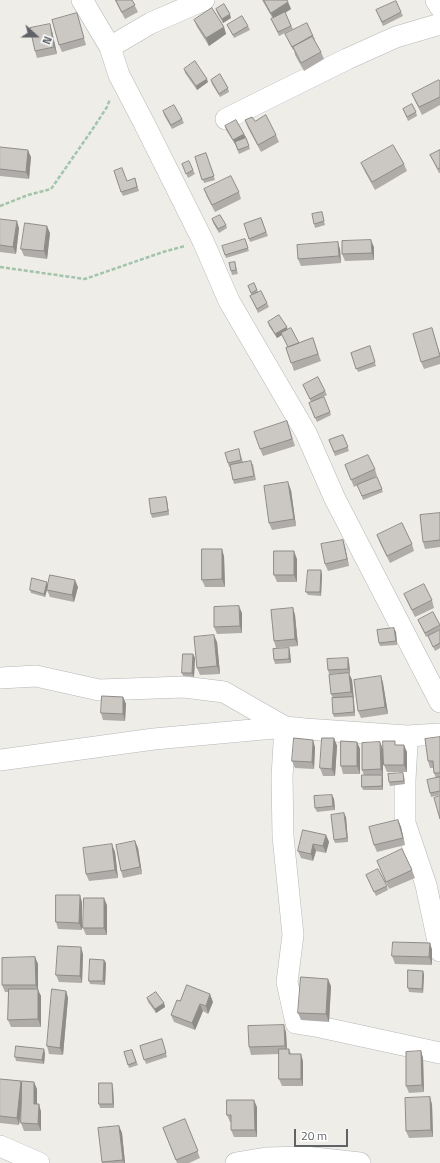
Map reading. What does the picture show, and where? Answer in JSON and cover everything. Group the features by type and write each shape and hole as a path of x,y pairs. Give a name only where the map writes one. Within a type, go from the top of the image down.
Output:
{"street":[{"path":"82,0 110,47 119,76 203,241 229,301 306,433 335,499 440,702"},
{"path":"110,47 182,5 204,0"},
{"path":"436,0 440,7"},
{"path":"226,118 347,58 396,37 440,24"},
{"path":"0,678 36,676 99,690 184,687 224,692 285,727"},
{"path":"285,727 282,777 283,836 293,935 287,982 296,1023 440,1053"},
{"path":"0,760 154,739 285,727 407,736 440,734"},
{"path":"407,736 405,823 426,885 440,951"},
{"path":"0,1146 39,1163"},
{"path":"243,1162 266,1158 305,1157 360,1163"}],"path":[{"path":"0,206 28,195 51,189 107,107 119,76"},
{"path":"0,267 86,279 163,252 203,241"}],"building":[{"path":"116,0 132,0 135,5 122,12"},
{"path":"264,0 287,0 288,2 271,13"},
{"path":"396,1 401,12 382,22 376,10"},
{"path":"224,4 230,14 222,19 216,9"},
{"path":"212,8 224,27 206,38 194,20"},
{"path":"285,12 291,26 278,32 271,19"},
{"path":"77,13 84,38 59,45 52,20"},
{"path":"242,16 248,26 233,35 227,25"},
{"path":"307,23 313,36 292,47 285,34"},
{"path":"50,24 54,47 35,51 30,28"},
{"path":"312,36 321,52 301,63 293,47"},
{"path":"195,61 207,79 196,86 184,69"},
{"path":"220,74 228,88 219,94 211,80"},
{"path":"439,80 440,97 419,107 412,94"},
{"path":"412,104 416,112 407,117 403,109"},
{"path":"174,105 182,119 171,125 163,111"},
{"path":"266,115 276,135 258,145 245,120 252,117 255,121"},
{"path":"236,120 244,134 233,140 225,126"},
{"path":"246,138 249,146 238,150 235,142"},
{"path":"393,145 404,164 372,182 361,163"},
{"path":"0,147 28,150 26,172 0,169"},
{"path":"440,150 440,168 438,169 430,155"},
{"path":"206,153 214,176 202,180 195,157"},
{"path":"189,161 193,170 186,174 182,164"},
{"path":"122,168 127,181 135,178 137,187 121,192 114,171"},
{"path":"231,176 239,192 212,205 204,189"},
{"path":"322,212 324,221 314,224 312,214"},
{"path":"220,215 226,225 218,229 212,219"},
{"path":"261,218 266,232 249,239 244,224"},
{"path":"0,219 17,221 13,247 0,245"},
{"path":"25,223 47,226 44,251 21,249"},
{"path":"245,239 248,248 225,255 222,246"},
{"path":"371,240 372,253 342,254 342,241"},
{"path":"338,242 339,256 298,259 297,245"},
{"path":"235,262 236,270 231,271 229,263"},
{"path":"254,283 257,290 251,293 248,286"},
{"path":"261,291 267,303 257,309 250,296"},
{"path":"279,315 287,327 275,334 268,322"},
{"path":"291,328 299,343 288,347 281,333"},
{"path":"432,328 440,356 421,362 413,334"},
{"path":"313,338 318,354 291,363 286,348"},
{"path":"370,346 375,362 356,369 351,353"},
{"path":"318,377 325,391 310,399 303,385"},
{"path":"324,397 330,412 315,418 309,403"},
{"path":"287,421 292,439 260,449 254,432"},
{"path":"343,435 348,447 334,452 329,440"},
{"path":"239,449 241,460 228,463 225,453"},
{"path":"368,455 375,469 351,480 345,465"},
{"path":"251,461 254,476 233,480 230,465"},
{"path":"377,477 382,489 362,496 357,485"},
{"path":"288,482 294,519 269,523 264,486"},
{"path":"166,497 168,511 151,514 149,499"},
{"path":"440,513 440,540 423,542 420,515"},
{"path":"402,523 412,544 387,556 377,535"},
{"path":"343,540 347,559 325,564 321,544"},
{"path":"202,549 222,549 222,579 202,580"},
{"path":"274,551 294,551 294,575 274,575"},
{"path":"308,570 321,570 320,592 306,592"},
{"path":"50,575 75,580 72,595 47,590"},
{"path":"32,578 47,582 44,594 30,590"},
{"path":"424,584 432,600 412,610 404,594"},
{"path":"239,606 240,626 214,627 214,607"},
{"path":"293,608 295,639 274,641 271,610"},
{"path":"433,612 440,625 425,633 418,620"},
{"path":"394,628 396,641 379,643 377,630"},
{"path":"440,630 440,643 433,647 428,636"},
{"path":"214,635 217,666 197,668 194,637"},
{"path":"289,648 289,659 274,660 273,649"},
{"path":"183,654 193,654 192,673 182,673"},
{"path":"348,658 348,669 328,670 327,659"},
{"path":"349,673 351,692 331,694 329,675"},
{"path":"381,676 385,707 358,711 354,680"},
{"path":"102,696 123,697 123,714 101,713"},
{"path":"353,697 354,712 333,714 332,698"},
{"path":"440,737 440,773 434,773 433,761 428,761 425,739"},
{"path":"294,738 313,740 312,762 292,761"},
{"path":"322,738 334,738 332,769 320,768"},
{"path":"341,741 357,742 357,766 341,766"},
{"path":"383,741 395,741 395,745 404,745 404,765 384,765"},
{"path":"380,742 381,769 362,770 362,743"},
{"path":"403,773 404,781 389,782 388,774"},
{"path":"362,775 382,775 382,786 362,787"},
{"path":"440,777 440,791 430,793 427,780"},
{"path":"332,795 333,806 315,808 314,796"},
{"path":"440,796 440,819 434,798"},
{"path":"344,813 347,838 334,840 331,815"},
{"path":"398,820 403,838 374,845 369,827"},
{"path":"303,830 326,835 323,846 313,844 311,854 298,851"},
{"path":"135,841 140,867 121,871 116,845"},
{"path":"112,844 115,870 86,874 83,848"},
{"path":"402,849 412,870 386,882 377,861"},
{"path":"378,869 387,886 374,892 366,875"},
{"path":"56,895 80,895 79,923 56,922"},
{"path":"84,898 104,898 104,928 83,928"},
{"path":"393,942 430,943 429,957 392,956"},
{"path":"58,946 81,947 80,976 56,975"},
{"path":"35,957 36,985 2,985 2,958"},
{"path":"90,959 104,960 103,981 89,981"},
{"path":"408,970 423,971 422,989 408,988"},
{"path":"301,977 328,979 326,1014 298,1013"},
{"path":"187,985 210,994 206,1006 200,1004 192,1023 171,1015 177,1000 180,1001"},
{"path":"9,989 38,989 38,1019 8,1020"},
{"path":"52,989 66,991 60,1048 47,1046"},
{"path":"156,992 164,1003 155,1009 147,998"},
{"path":"284,1025 285,1046 249,1047 248,1026"},
{"path":"162,1039 166,1053 144,1060 140,1046"},
{"path":"16,1046 44,1049 42,1060 15,1057"},
{"path":"279,1049 289,1049 289,1054 301,1054 301,1079 279,1079"},
{"path":"132,1050 136,1062 128,1065 124,1052"},
{"path":"421,1051 422,1085 406,1086 406,1052"},
{"path":"0,1079 21,1081 17,1118 0,1116"},
{"path":"22,1081 34,1082 34,1104 39,1104 38,1124 21,1123"},
{"path":"99,1083 112,1083 113,1104 99,1104"},
{"path":"430,1097 431,1130 406,1131 405,1098"},
{"path":"227,1100 254,1100 255,1130 231,1130 231,1115 227,1115"},
{"path":"185,1119 198,1151 176,1160 163,1128"},
{"path":"119,1126 123,1160 102,1162 98,1128"}]}
